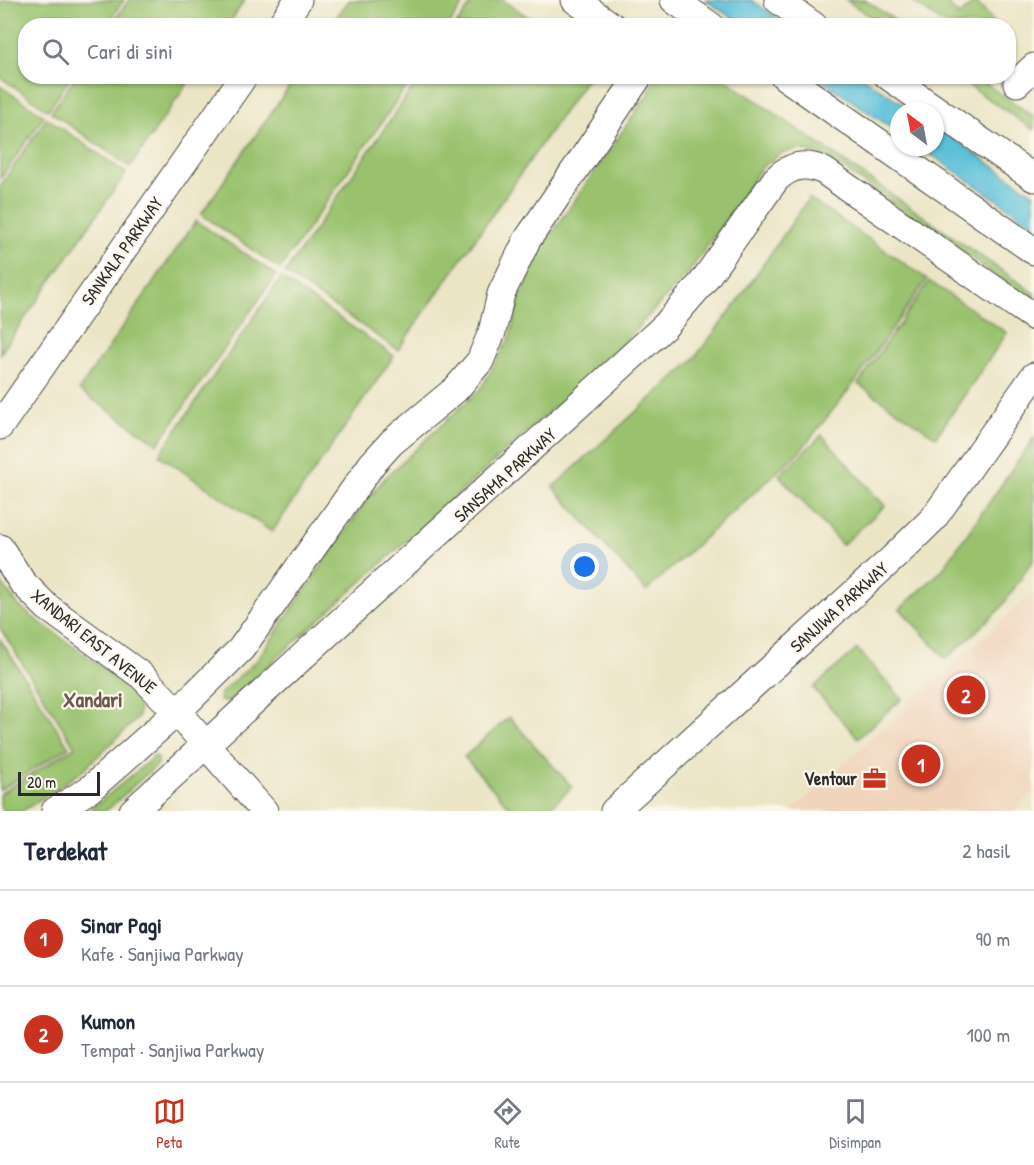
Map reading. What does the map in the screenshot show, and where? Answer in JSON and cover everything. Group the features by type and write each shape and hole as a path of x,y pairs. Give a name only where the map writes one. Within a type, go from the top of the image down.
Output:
{"street":[{"path":"286,18 298,0"},
{"path":"575,0 601,18"},
{"path":"674,0 700,18"},
{"path":"778,0 803,18"},
{"name":"SANKALA PARKWAY","path":"0,426 238,84"},
{"path":"55,811 90,789 177,711 241,649 372,464 392,442 456,389 480,361 492,332 501,294 527,240 635,84"},
{"path":"795,84 1034,251"},
{"path":"899,84 1034,178"},
{"name":"SANSAMA PARKWAY","path":"134,811 665,327 702,283 776,178 783,172 800,165 824,171 1034,317"},
{"name":"SANJIWA PARKWAY","path":"614,811 933,519 1034,376"},
{"name":"XANDARI EAST AVENUE","path":"0,548 22,582 47,607 142,676 177,711 264,811"}],"shaded area":[{"path":"1034,592 1034,792 1013,811 791,811"}],"green space":[{"path":"3,0 124,0 111,18 18,18 18,84 66,84 48,110 0,77 0,5"},
{"path":"129,0 245,0 233,18 116,18"},
{"path":"349,0 466,0 454,18 336,18"},
{"path":"474,0 503,0 530,18 461,18"},
{"path":"846,0 865,0 892,18 873,18"},
{"path":"910,0 944,0 959,16 975,1 991,18 936,18"},
{"path":"71,84 187,84 130,167 51,112"},
{"path":"291,84 408,84 280,269 201,214"},
{"path":"415,84 583,84 398,350 285,273"},
{"path":"652,84 732,84 1034,293 1034,302 828,158 800,149 782,153 761,168 689,272 611,356 228,702 220,701 221,693 257,660 368,498 385,478 481,388 510,337 519,300 541,249 649,93"},
{"path":"966,84 986,84 1034,117 1034,130"},
{"path":"0,86 44,116 0,179"},
{"path":"47,118 126,173 0,354 0,186"},
{"path":"809,198 927,279 855,382 802,449 646,591 553,487 693,360 738,301"},
{"path":"196,221 276,275 158,444 79,390"},
{"path":"281,278 394,356 272,532 159,455"},
{"path":"929,281 1007,333 936,437 858,384"},
{"path":"822,435 885,506 842,545 779,475"},
{"path":"1034,438 1034,559 1000,609 946,659 900,609 942,570"},
{"path":"0,582 19,606 129,687 139,707 138,718 81,772 23,811 3,811 0,805 0,794 75,747 0,628"},
{"path":"0,639 69,747 0,790"},
{"path":"857,649 902,699 858,738 813,688"},
{"path":"509,717 572,787 546,811 513,811 464,757"},
{"path":"155,756 158,758 158,764 106,811 89,811"}],"water":[{"path":"705,0 751,0 778,18 732,18"},
{"path":"827,84 872,84 900,102 890,102 890,127"},
{"path":"944,132 1034,194 1034,225 933,156 944,156"}],"place":[{"name":"Kumon","path":"966,695"},
{"name":"Sinar Pagi","path":"921,764"},
{"name":"Ventour","path":"875,778"}],"district":[{"name":"Xandari","path":"93,699"}]}
